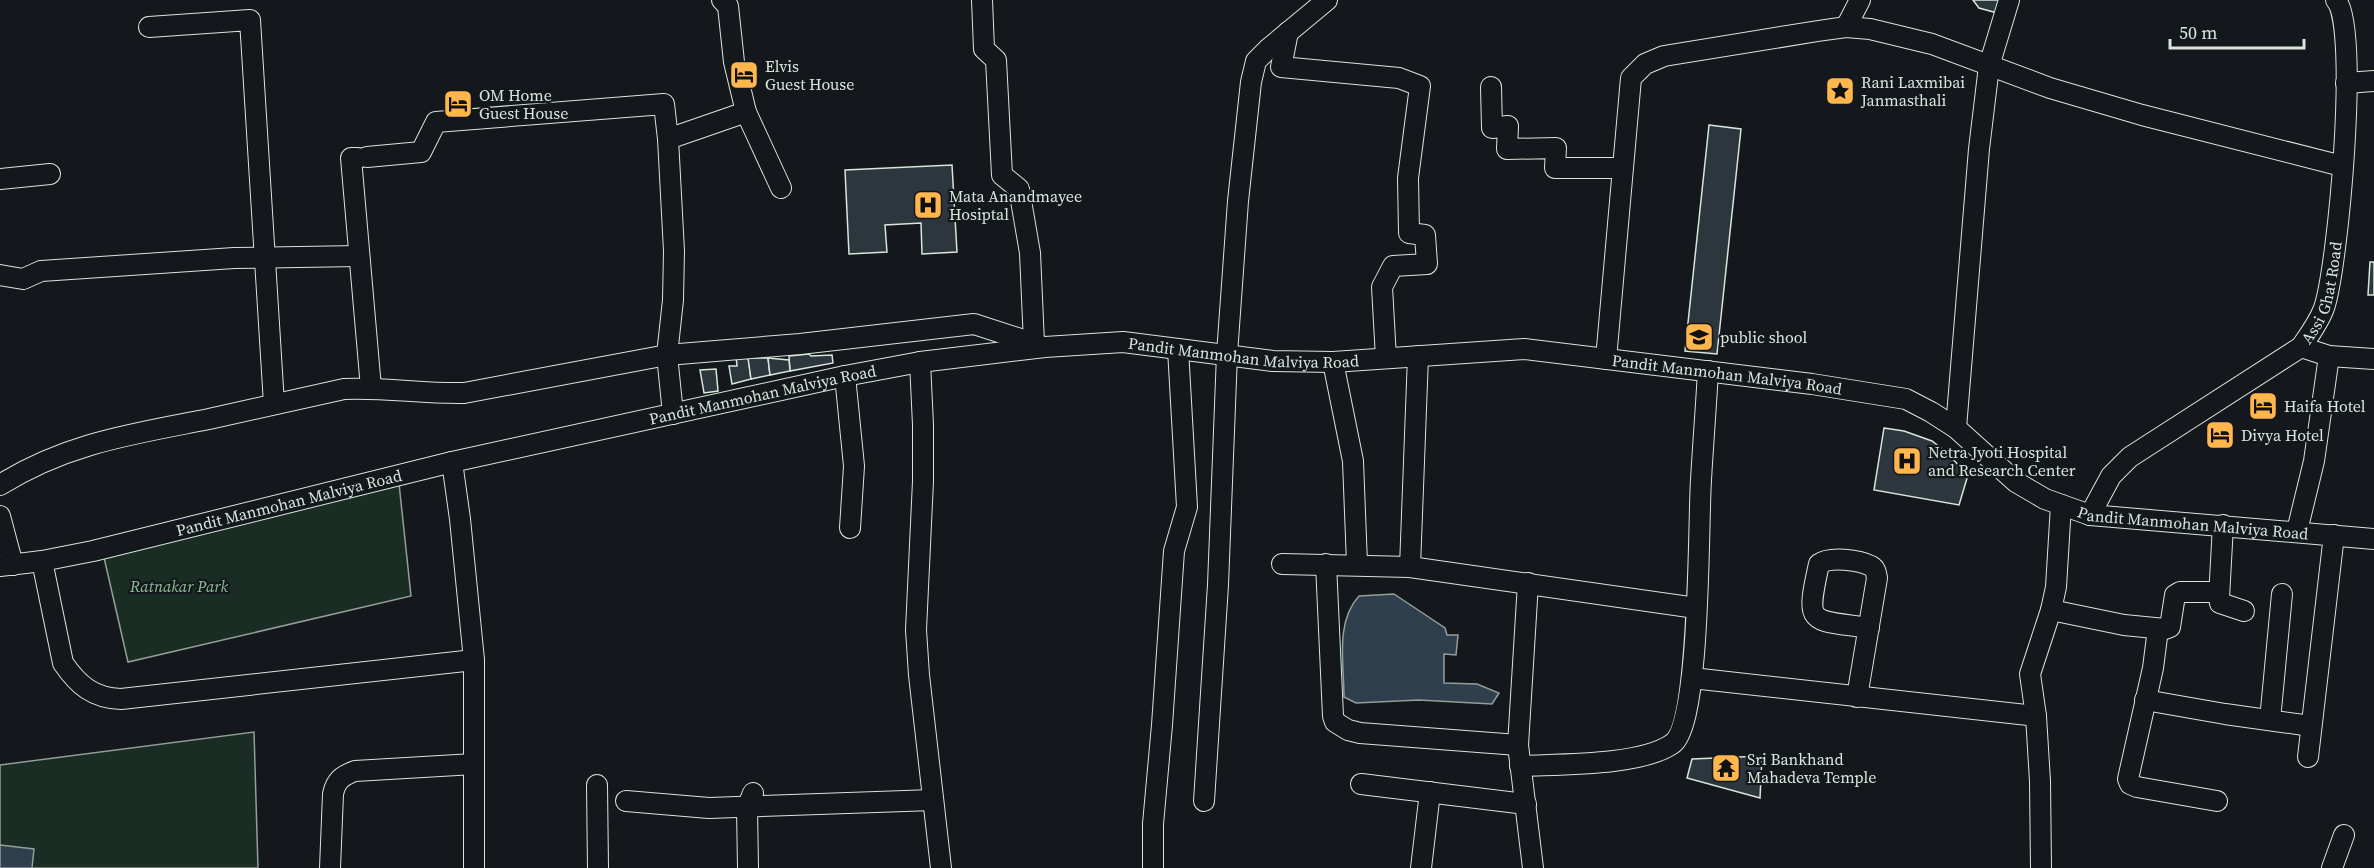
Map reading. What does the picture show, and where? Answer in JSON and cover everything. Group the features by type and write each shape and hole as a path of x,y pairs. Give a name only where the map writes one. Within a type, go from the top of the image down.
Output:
{"street":[{"path":"722,0 728,6 734,62 746,112 781,188"},
{"path":"0,485 23,470 65,452 108,438 344,389 371,388 435,394 464,393 667,355 800,344 974,324 1039,345 1030,254 1019,189 1002,175 996,60 984,49 982,0"},
{"path":"1204,801 1218,585 1227,354 1238,201 1251,82 1256,61 1327,0"},
{"path":"1846,27 1860,0"},
{"path":"1956,429 1978,159 1989,66 2009,0"},
{"name":"Assi Ghat Road","path":"2090,515 2111,476 2130,457 2301,347 2316,326 2324,307 2332,271 2342,166 2346,83 2342,13 2336,0"},
{"path":"149,27 250,20 274,404"},
{"path":"1606,359 1631,78 1646,64 1664,56 1846,27 1870,29 1932,44 2050,88 2142,115 2342,166"},
{"path":"1288,33 1281,67 1399,78 1420,86 1408,178 1409,233 1425,235 1427,264 1393,266 1382,287 1386,358"},
{"path":"2346,83 2374,81"},
{"path":"1491,87 1492,128 1508,126 1507,149 1556,148 1555,168 1622,168"},
{"path":"371,388 351,159 421,152 436,122 664,104 674,251 673,300 667,355 673,414"},
{"path":"668,139 746,112"},
{"path":"0,179 50,174"},
{"path":"0,275 23,279 41,271 266,257 359,256"},
{"name":"Pandit Manmohan Malviya Road","path":"6,565 93,551 452,462 845,376 920,362 1039,345 1123,342 1273,361 1333,362 1524,349 1769,377 1906,399 1956,429 2016,482 2061,505 2090,515 2374,539"},
{"path":"2301,347 2329,356 2374,359"},
{"path":"1148,868 1162,725 1174,551 1187,507 1178,349"},
{"path":"1410,567 1418,356"},
{"path":"2297,531 2314,461 2329,356"},
{"path":"920,362 923,481 916,630 941,868"},
{"path":"1333,362 1353,461 1357,564"},
{"path":"1520,766 1606,761 1648,754 1664,749 1674,743 1680,735 1692,678 1708,371"},
{"path":"845,376 855,486 850,528"},
{"path":"452,462 474,660 474,868"},
{"path":"2041,868 2040,781 2036,716 2030,674 2056,587 2061,505"},
{"path":"0,516 6,565"},
{"path":"2223,525 2218,592 2220,603 2244,611"},
{"path":"2308,757 2334,535"},
{"path":"42,561 63,663 86,690 105,699 474,660"},
{"path":"1282,564 1410,567 1696,608"},
{"path":"1326,564 1335,722 1348,730 1360,733 1518,745"},
{"path":"1528,583 1518,745 1533,868"},
{"path":"2051,610 2124,626 2158,630 2170,627 2175,595 2180,592 2218,592"},
{"path":"2270,720 2282,594"},
{"path":"1857,698 1869,628"},
{"path":"2158,630 2153,668 2128,779 2130,784 2217,801"},
{"path":"1692,678 2036,716"},
{"path":"2145,700 2311,726"},
{"path":"330,868 333,794 335,784 343,776 355,771 474,764"},
{"path":"1360,784 1526,804"},
{"path":"597,785 598,868"},
{"path":"1421,868 1430,792"},
{"path":"626,801 709,808 750,801 933,800"},
{"path":"748,868 750,801"},
{"path":"2332,868 2344,835"}],"green space":[{"name":"Ratnakar Park","path":"398,474 411,596 128,662 100,540"},
{"path":"254,732 258,868 0,868 0,765"}],"water":[{"path":"1394,594 1445,628 1447,635 1458,635 1456,655 1444,654 1444,683 1477,684 1499,693 1492,704 1419,700 1356,703 1344,697 1342,644 1351,606 1359,596"},
{"path":"0,845 34,849 32,868 0,868"}],"building":[{"path":"1973,0 2005,0 2001,14 1979,8"},
{"path":"1709,125 1741,129 1717,354 1685,351"},
{"path":"952,165 957,252 922,254 921,223 885,225 887,252 849,254 845,170"},
{"path":"2370,262 2374,262 2374,295 2368,295"},
{"path":"809,354 811,356 832,355 833,363 790,371 789,356"},
{"path":"748,355 751,379 732,384 729,366 737,366 736,356"},
{"path":"748,358 768,358 770,375 751,379"},
{"path":"768,358 789,360 790,371 770,375"},
{"path":"716,369 718,391 704,393 700,370"},
{"path":"1884,428 1904,431 1932,441 1946,452 1968,475 1959,505 1874,490"},
{"name":"Sri Bankhand Mahadeva Temple","path":"1762,756 1760,798 1687,778 1692,759"}],"place":[{"name":"Elvis Guest House","path":"744,75"},
{"name":"Rani Laxmibai Janmasthali","path":"1840,91"},
{"name":"OM Home Guest House","path":"458,104"},
{"name":"Mata Anandmayee Hosiptal","path":"928,205"},
{"name":"public shool","path":"1699,337"},
{"name":"Haifa Hotel","path":"2263,406"},
{"name":"Divya Hotel","path":"2220,435"},
{"name":"Netra Jyoti Hospital and Research Center","path":"1907,461"},
{"name":"Sri Bankhand Mahadeva Temple","path":"1726,768"}]}
